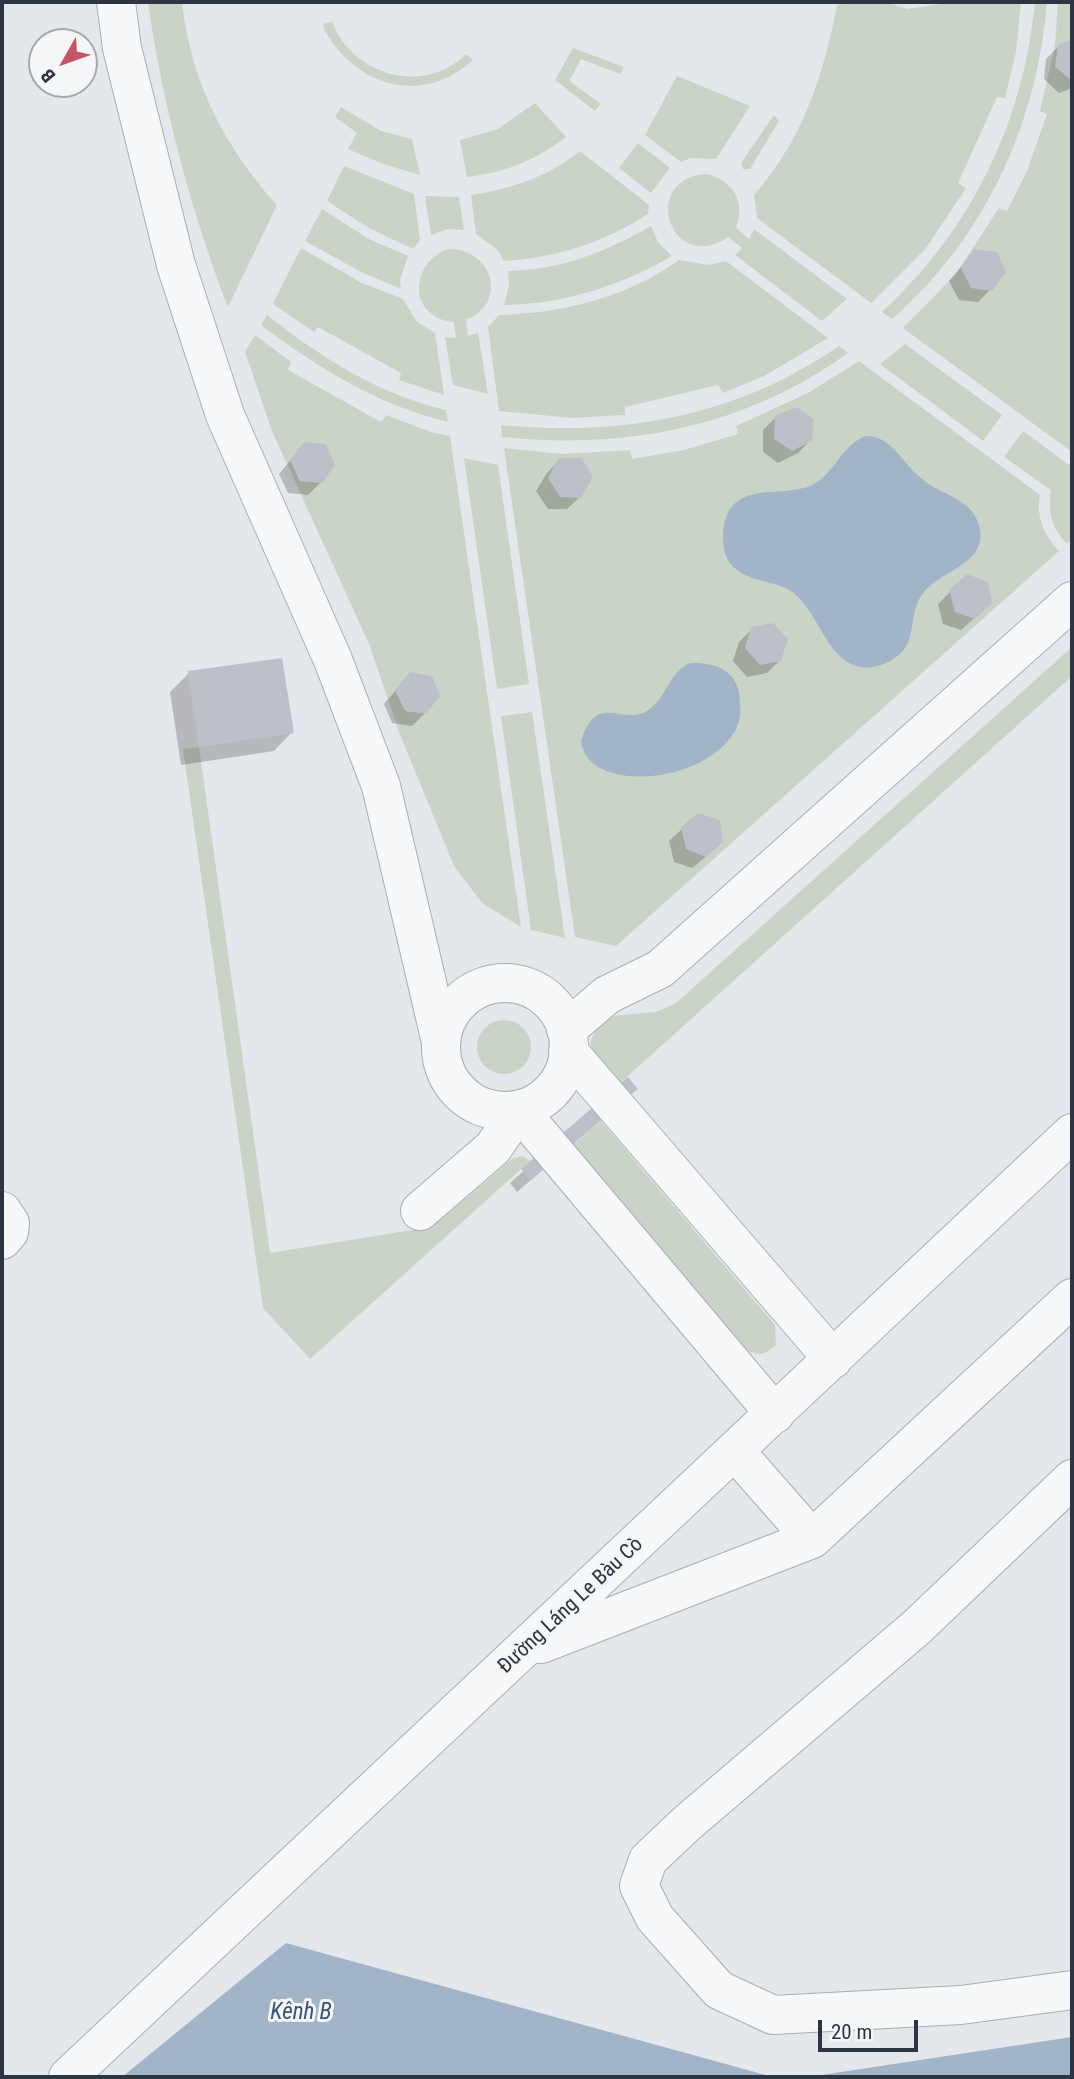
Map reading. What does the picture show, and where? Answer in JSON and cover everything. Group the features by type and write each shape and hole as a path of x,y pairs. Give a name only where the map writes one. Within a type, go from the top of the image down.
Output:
{"street":[{"path":"116,2 122,48 176,265 225,415 333,660 381,786 440,1038 441,1059 448,1078 461,1095 489,1109 519,1110 544,1098 562,1077 567,1040 607,995 660,969 1072,601"},
{"path":"440,1038 446,1020 457,1003 490,984 509,983 528,988 545,998 558,1012 567,1040 833,1359"},
{"path":"420,1211 493,1148 519,1110"},
{"path":"519,1110 775,1414"},
{"name":"Đường Láng Le Bàu Cò","path":"68,2077 1072,1133"},
{"path":"2,1211 10,1223 9,1232 2,1240"},
{"path":"523,1651 812,1539 1072,1298"},
{"path":"736,1451 812,1539"},
{"path":"1072,1479 917,1627 648,1860 639,1886 655,1919 719,1990 773,2015 961,2005 1072,1990"}],"green space":[{"path":"148,2 182,2 193,59 213,111 241,160 277,205 228,307 179,157 161,80"},
{"path":"886,2 908,9 954,2 1021,2 1016,52 1005,98 997,97 958,183 966,188 926,248 871,303 757,218 754,195 786,152 809,106 825,57 837,5"},
{"path":"1035,2 1047,2 1041,47 1032,92 1001,176 954,252 925,287 892,319 882,312 914,280 942,246 988,171 1019,90 1029,47"},
{"path":"1058,2 1072,2 1072,452 903,328 955,275 999,208 1007,211 1027,171 1047,114 1040,111 1055,45"},
{"path":"332,22 342,41 356,56 391,74 411,77 430,74 449,67 466,54 473,60 453,74 433,83 412,86 391,84 371,76 337,49 323,24"},
{"path":"573,48 624,67 620,74 581,59 569,81 601,104 595,111 555,80"},
{"path":"677,76 750,106 716,159 691,158 681,162 645,135"},
{"path":"535,103 566,137 519,164 467,177 460,140 498,129"},
{"path":"341,107 381,131 412,139 420,175 383,164 348,149 357,133 335,117"},
{"path":"774,115 779,121 750,169 743,169 741,163"},
{"path":"638,143 670,168 651,193 619,168"},
{"path":"580,151 649,205 648,214 614,233 579,247 543,256 504,261 498,250 476,234 471,195 528,181 555,168"},
{"path":"344,166 414,194 420,240 413,249 369,228 327,201"},
{"path":"707,174 724,182 735,194 739,210 736,228 749,239 754,229 847,299 822,321 735,255 742,248 728,237 708,246 691,244 678,235 670,222 668,206 673,191 686,179"},
{"path":"425,196 459,197 464,230 448,229 431,235"},
{"path":"322,209 369,239 408,256 400,280 401,289 361,272 305,241"},
{"path":"651,226 658,242 672,256 632,276 591,291 548,301 504,305 509,284 508,271 546,267 582,258"},
{"path":"301,248 362,283 403,299 416,321 435,333 444,395 399,380 401,373 318,327 314,332 273,304"},
{"path":"447,249 463,251 475,257 485,267 490,278 488,302 466,320 468,336 478,333 488,394 453,385 445,337 456,338 454,322 439,318 428,311 422,302 419,290 425,267"},
{"path":"679,260 709,265 726,261 828,338 766,375 723,393 718,385 625,407 625,415 572,418 499,411 488,327 499,315 570,307 616,294"},
{"path":"267,315 352,373 398,395 446,410 448,422 397,406 327,370 261,325"},
{"path":"255,335 291,362 288,370 381,422 386,415 431,432 450,436 521,927 482,903 454,866 399,732 369,644 272,431 245,352"},
{"path":"905,344 1002,415 983,441 880,364"},
{"path":"839,346 848,353 809,378 726,416 683,428 594,440 502,437 501,425 591,428 634,424 720,405 761,390"},
{"path":"859,361 1040,495 1042,525 1059,551 616,946 575,937 504,448 563,454 630,450 632,459 684,450 738,434 736,426 808,393"},
{"path":"1023,431 1069,465 1072,464 1072,539 1067,544 1052,519 1051,490 1004,457"},
{"path":"464,458 498,465 529,684 497,689"},
{"path":"1072,647 1072,676 619,1084 593,1052 590,1042 595,1031 612,1016 656,1012 675,1004"},
{"path":"532,712 565,938 531,930 501,716"},
{"path":"199,747 270,1253 418,1229 445,1216 512,1159 522,1156 530,1161 310,1359 263,1308 183,749"},
{"path":"504,1020 523,1028 531,1047 523,1066 504,1074 485,1066 477,1047 485,1028"},
{"path":"601,1121 775,1325 776,1345 759,1354 747,1350 573,1145"}],"water":[{"path":"866,436 883,441 922,479 964,504 977,519 980,529 980,541 970,559 932,584 918,601 905,649 886,663 867,668 848,663 838,655 801,599 791,591 750,577 733,567 726,555 723,537 726,518 733,505 756,494 812,485 826,474 850,446"},
{"path":"690,663 718,667 732,676 736,684 739,692 739,719 735,730 723,746 697,764 665,774 617,774 593,764 581,741 587,726 595,717 602,713 638,715 647,711 659,700 677,673"},
{"name":"Kênh B","path":"286,1943 773,2077 122,2077"},
{"path":"1072,2037 1072,2077 808,2077"}],"building":[{"path":"1072,40 1072,81 1055,67 1058,45"},
{"path":"974,249 997,252 1006,272 992,291 971,288 961,268"},
{"path":"796,407 814,419 812,441 792,451 774,439 775,416"},
{"path":"304,442 326,444 335,465 322,483 300,481 290,460"},
{"path":"559,458 582,458 593,477 581,498 560,497 548,478"},
{"path":"967,574 988,582 992,603 975,619 955,612 949,590"},
{"path":"773,623 788,639 781,661 760,665 745,648 751,627"},
{"path":"282,658 294,733 199,747 188,671"},
{"path":"410,672 432,676 440,696 426,714 405,711 395,690"},
{"path":"698,813 720,820 723,842 706,857 686,849 681,827"},
{"path":"628,1077 638,1089 530,1181 521,1169"}]}
